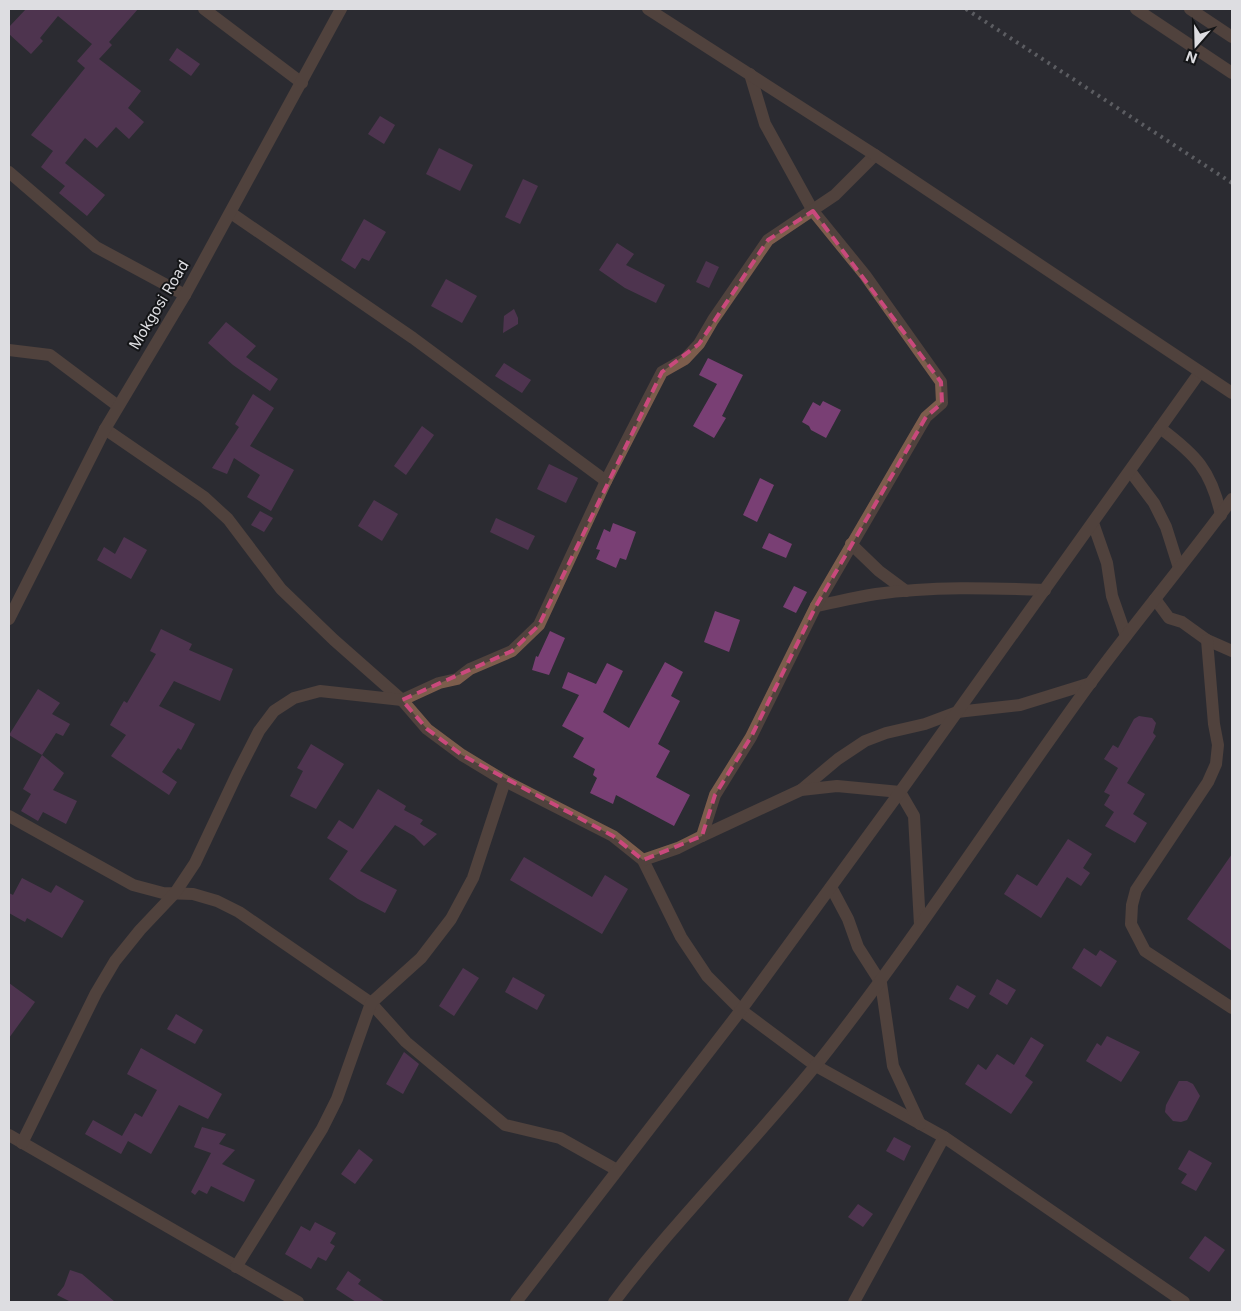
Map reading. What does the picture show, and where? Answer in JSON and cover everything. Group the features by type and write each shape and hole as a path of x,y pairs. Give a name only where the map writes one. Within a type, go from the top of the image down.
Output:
{"street":[{"path":"204,9 302,82"},
{"name":"Mokgosi Road","path":"9,619 105,429 185,295 341,9"},
{"path":"648,9 875,155 1232,393"},
{"path":"1136,9 1232,73"},
{"path":"1190,9 1232,37"},
{"path":"702,836 715,795 751,737 816,606 926,417 942,403 941,382 865,275 814,211 765,124 750,74"},
{"path":"22,1143 96,993 115,961 140,930 176,894 195,863 259,731 274,711 294,698 320,691 402,700 439,683 457,679 470,669 512,651 539,625 606,481 662,372 685,359 699,344 712,320 768,240 814,211 835,195 875,155"},
{"path":"9,172 96,247 185,295"},
{"path":"231,212 413,338 606,481"},
{"path":"9,350 50,355 118,406"},
{"path":"516,1302 741,1010 900,792 1200,372"},
{"path":"1160,428 1187,449 1205,470 1215,489 1221,515"},
{"path":"105,429 204,497 228,519 281,589 334,640 402,700 427,729 462,755 505,781 613,836 643,860 681,937 707,976 741,1010 816,1066 944,1137 1184,1302"},
{"path":"1130,471 1154,503 1166,527 1179,568"},
{"path":"614,1302 650,1254 705,1195 816,1066 881,983 1091,683 1232,499"},
{"path":"1093,523 1106,563 1112,596 1126,636"},
{"path":"851,544 879,571 906,591"},
{"path":"816,606 877,594 906,591 993,588 1045,590"},
{"path":"1155,599 1169,618 1182,622 1207,640 1232,650"},
{"path":"1207,640 1214,724 1218,745 1216,764 1208,782 1136,890 1132,906 1131,924 1145,951 1232,1008"},
{"path":"643,860 678,848 802,790 838,758 865,741 957,712 1020,705 1091,683"},
{"path":"236,1267 322,1129 338,1098 371,1002 421,958 451,919 473,878 505,781"},
{"path":"802,790 837,786 900,792"},
{"path":"900,792 914,816 920,925"},
{"path":"9,816 133,885 149,891 193,894 217,901 239,912 371,1002 406,1042 505,1125 560,1138 617,1170"},
{"path":"831,887 848,918 858,947 881,983 893,1066 920,1124"},
{"path":"9,1135 298,1302"},
{"path":"854,1302 944,1137"}],"highlighted area":[{"path":"813,211 941,382 942,403 926,417 816,606 751,737 715,795 702,836 643,860 613,836 462,755 427,729 402,700 512,651 539,625 662,372 699,344 768,240"}],"building":[{"path":"26,9 138,9 109,42 112,45 99,59 141,91 128,108 144,122 129,139 116,127 97,148 85,138 65,163 105,195 87,216 59,193 65,186 41,167 53,151 31,135 85,68 77,61 92,44 58,16 40,38 43,41 31,54 9,34 9,27"},
{"path":"177,48 200,64 191,76 169,60"},
{"path":"380,116 395,125 384,144 368,134"},
{"path":"439,148 473,165 460,191 426,174"},
{"path":"523,179 538,186 520,224 505,217"},
{"path":"364,219 386,232 369,261 362,258 355,269 341,260"},
{"path":"617,243 634,254 626,265 665,285 656,303 625,288 599,270"},
{"path":"706,261 719,267 709,288 696,282"},
{"path":"446,279 477,296 462,323 431,306"},
{"path":"514,309 518,318 518,324 503,333 504,316"},
{"path":"226,322 256,346 246,357 278,379 270,391 233,365 208,343"},
{"path":"708,358 743,375 722,416 726,418 714,438 693,426 717,384 699,375"},
{"path":"504,363 531,380 522,393 495,376"},
{"path":"253,394 274,408 250,446 294,470 271,511 247,497 260,475 234,458 227,474 212,468 239,427 235,424"},
{"path":"823,401 841,410 826,438 811,430 809,426 802,422 813,402 820,406"},
{"path":"422,426 434,435 406,475 394,466"},
{"path":"549,464 578,478 566,503 537,489"},
{"path":"760,478 774,485 757,522 743,515"},
{"path":"374,500 398,514 382,541 358,526"},
{"path":"260,511 273,518 264,532 251,525"},
{"path":"496,518 535,536 528,550 490,532"},
{"path":"613,523 636,532 626,560 620,558 616,568 596,559 600,550 596,549 604,529 610,532"},
{"path":"769,533 792,544 786,558 762,548"},
{"path":"124,537 147,550 131,579 97,560 104,547 115,554"},
{"path":"794,586 807,592 796,613 783,607"},
{"path":"715,611 740,620 729,652 704,642"},
{"path":"161,629 192,644 189,650 233,669 220,701 174,681 159,706 195,724 181,750 178,748 162,772 177,782 169,795 111,756 126,735 110,725 124,701 127,703 156,654 150,651"},
{"path":"550,631 565,638 549,675 532,670 536,656 538,657"},
{"path":"665,662 683,672 671,696 680,701 658,744 670,751 656,777 690,795 674,826 616,795 613,804 590,793 597,778 593,775 595,769 573,757 584,738 562,726 579,695 562,688 568,672 596,684 607,663 623,671 603,712 629,728"},
{"path":"38,689 60,703 52,714 70,724 63,736 56,733 42,755 9,735"},
{"path":"1139,716 1152,718 1156,723 1153,733 1156,736 1127,783 1145,794 1133,814 1147,823 1135,843 1105,826 1114,812 1104,805 1110,795 1104,792 1118,768 1104,759 1113,745 1118,748 1134,719"},
{"path":"311,744 344,764 316,809 290,796 303,771 297,768"},
{"path":"42,755 64,773 53,790 77,801 66,824 43,812 38,821 21,811 31,794 23,789"},
{"path":"378,789 406,806 404,810 423,820 420,824 437,834 424,846 414,836 395,825 360,871 397,890 385,913 358,899 329,879 348,851 327,838 339,820 353,829"},
{"path":"1068,839 1092,854 1083,868 1090,873 1081,886 1067,877 1041,918 1004,894 1017,874 1037,886"},
{"path":"1232,854 1232,951 1187,919"},
{"path":"524,857 592,897 605,875 628,889 602,934 510,880"},
{"path":"22,878 51,893 56,885 84,901 62,938 27,918 25,922 9,913 9,893 13,895"},
{"path":"1084,948 1096,956 1100,950 1117,961 1101,987 1072,968"},
{"path":"463,968 479,978 454,1016 439,1006"},
{"path":"513,977 545,995 537,1010 505,992"},
{"path":"997,979 1016,990 1007,1005 989,994"},
{"path":"9,983 35,1002 9,1038"},
{"path":"957,985 976,996 968,1009 949,999"},
{"path":"176,1014 203,1030 195,1044 167,1029"},
{"path":"1107,1036 1140,1052 1121,1082 1086,1061 1097,1043 1101,1046"},
{"path":"1031,1037 1044,1045 1025,1076 1033,1082 1011,1114 965,1084 978,1064 986,1070 997,1054 1014,1065"},
{"path":"141,1048 222,1094 208,1119 179,1105 151,1154 128,1141 121,1154 85,1134 93,1120 122,1136 135,1113 142,1117 157,1090 127,1074"},
{"path":"404,1052 419,1064 403,1094 386,1084"},
{"path":"1179,1081 1187,1081 1193,1084 1200,1096 1187,1120 1181,1122 1173,1121 1165,1112 1166,1105"},
{"path":"202,1127 226,1134 219,1144 235,1150 222,1164 255,1180 244,1202 211,1186 207,1194 199,1190 195,1195 191,1192 211,1153 194,1147"},
{"path":"894,1137 911,1146 904,1161 886,1151"},
{"path":"359,1149 373,1160 355,1184 341,1174"},
{"path":"1189,1150 1212,1163 1196,1191 1181,1183 1187,1174 1178,1169"},
{"path":"858,1204 873,1214 863,1227 848,1217"},
{"path":"315,1222 336,1233 330,1243 335,1246 326,1261 318,1257 311,1269 285,1254 301,1226 310,1231"},
{"path":"1205,1236 1225,1250 1209,1272 1189,1258"},
{"path":"70,1270 82,1274 115,1302 71,1302 57,1295 64,1286"},
{"path":"348,1271 361,1280 358,1284 385,1302 356,1302 336,1289"}],"railway":[{"path":"966,9 1232,183"}]}
